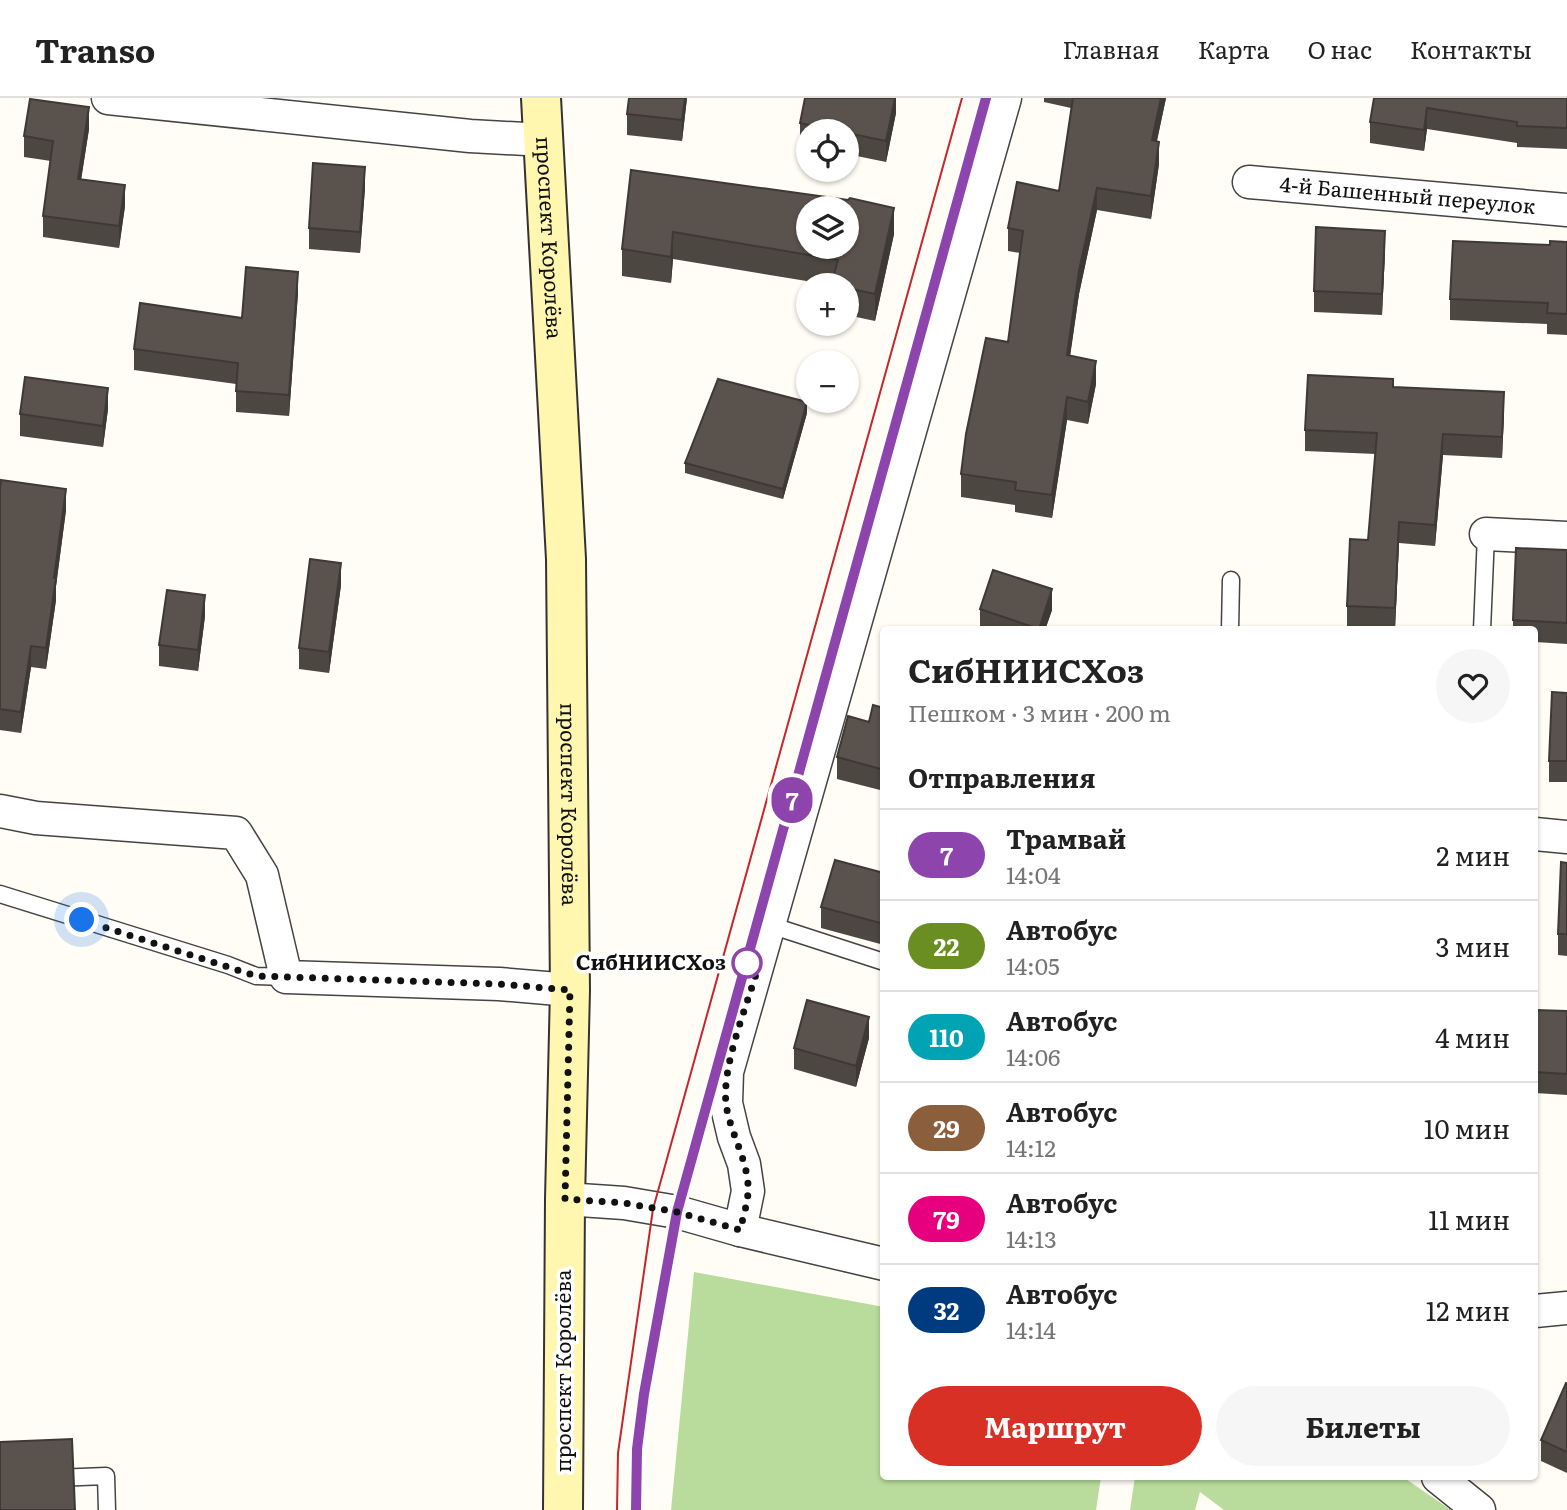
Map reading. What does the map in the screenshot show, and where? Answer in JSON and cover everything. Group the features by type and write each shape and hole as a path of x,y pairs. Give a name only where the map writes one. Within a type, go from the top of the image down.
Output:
{"main road":[{"name":"проспект Королёва","path":"541,98 566,559 570,990 565,1199 563,1510"}],"street":[{"path":"108,98 470,136 544,140"},
{"path":"740,1230 748,1191 744,1164 726,1103 727,1072 771,925 1004,98"},
{"name":"4-й Башенный переулок","path":"1249,182 1567,210"},
{"path":"1486,534 1567,538"},
{"path":"0,811 36,818 236,833 262,875 286,977 499,984 570,990"},
{"path":"1538,834 1567,837"},
{"path":"565,1199 617,1202 677,1212 880,1263"},
{"path":"1538,1311 1567,1308"},
{"path":"1442,1480 1479,1510"}],"lane":[{"path":"1482,626 1486,534"},
{"path":"1230,626 1231,580"},
{"path":"0,894 256,976 286,977"},
{"path":"771,925 880,961"},
{"path":"40,1478 106,1476 107,1510"}],"green space":[{"path":"694,1272 880,1306 880,1480 1101,1480 1096,1510 671,1510"},
{"path":"1135,1480 1407,1480 1451,1510 1224,1510 1200,1492 1195,1510 1130,1510"}],"building":[{"path":"629,98 685,98 682,120 627,114"},
{"path":"805,98 895,98 886,141 859,135 859,119 801,119"},
{"path":"1073,98 1161,98 1152,140 1159,142 1151,196 1097,188 1079,271 1067,355 1096,361 1088,402 1067,397 1052,495 1015,490 1016,482 961,474 966,434 986,338 1008,342 1023,231 1008,228 1017,182 1059,191"},
{"path":"1374,98 1567,98 1567,128 1517,126 1517,122 1427,108 1424,130 1370,122"},
{"path":"30,99 89,107 78,179 125,185 119,226 43,216 53,141 24,136"},
{"path":"313,163 365,167 360,232 309,228"},
{"path":"631,170 819,196 796,196 796,253 673,232 671,257 622,249"},
{"path":"859,200 894,208 875,294 859,291 859,273 834,273 838,260 832,259 859,259"},
{"path":"1316,227 1385,231 1382,294 1314,291"},
{"path":"1453,241 1550,245 1550,241 1567,242 1567,314 1547,313 1548,303 1450,299"},
{"path":"246,267 298,272 289,395 236,391 238,363 134,349 140,303 242,318"},
{"path":"1308,375 1393,379 1393,387 1504,392 1502,437 1443,434 1435,525 1399,522 1395,608 1347,606 1350,539 1368,540 1377,433 1305,430"},
{"path":"25,377 108,388 103,426 20,414"},
{"path":"718,379 796,399 796,413 804,413 783,489 685,463"},
{"path":"1,480 66,489 46,648 31,646 21,712 0,709"},
{"path":"1516,548 1567,550 1567,623 1513,620"},
{"path":"310,559 341,563 329,652 299,648"},
{"path":"993,570 1052,589 1040,626 1030,626 980,609"},
{"path":"167,590 205,595 198,650 159,645"},
{"path":"1552,692 1567,693 1567,761 1549,761"},
{"path":"873,705 880,707 880,769 837,757 848,716 869,722"},
{"path":"835,860 880,872 880,923 821,907"},
{"path":"1561,862 1567,863 1567,934 1558,934"},
{"path":"807,1000 869,1017 856,1066 794,1048"},
{"path":"1538,1010 1567,1011 1567,1074 1538,1072"},
{"path":"1567,1383 1567,1452 1541,1440"},
{"path":"72,1439 75,1510 0,1510 0,1442"}],"tram line":[{"path":"617,1510 618,1453 653,1209 962,98"},
{"path":"636,1510 637,1449 644,1394 677,1212 986,98"},
{"name":"7","path":"636,1510 637,1449 644,1394 677,1212 986,98"}],"place":[{"name":"СибНИИСХоз","path":"747,963"}],"route":[{"path":"82,920 256,976 499,984 570,990 565,1199 610,1201 677,1212 740,1230 748,1191 744,1164 726,1103 727,1072 756,974 747,963"}]}
